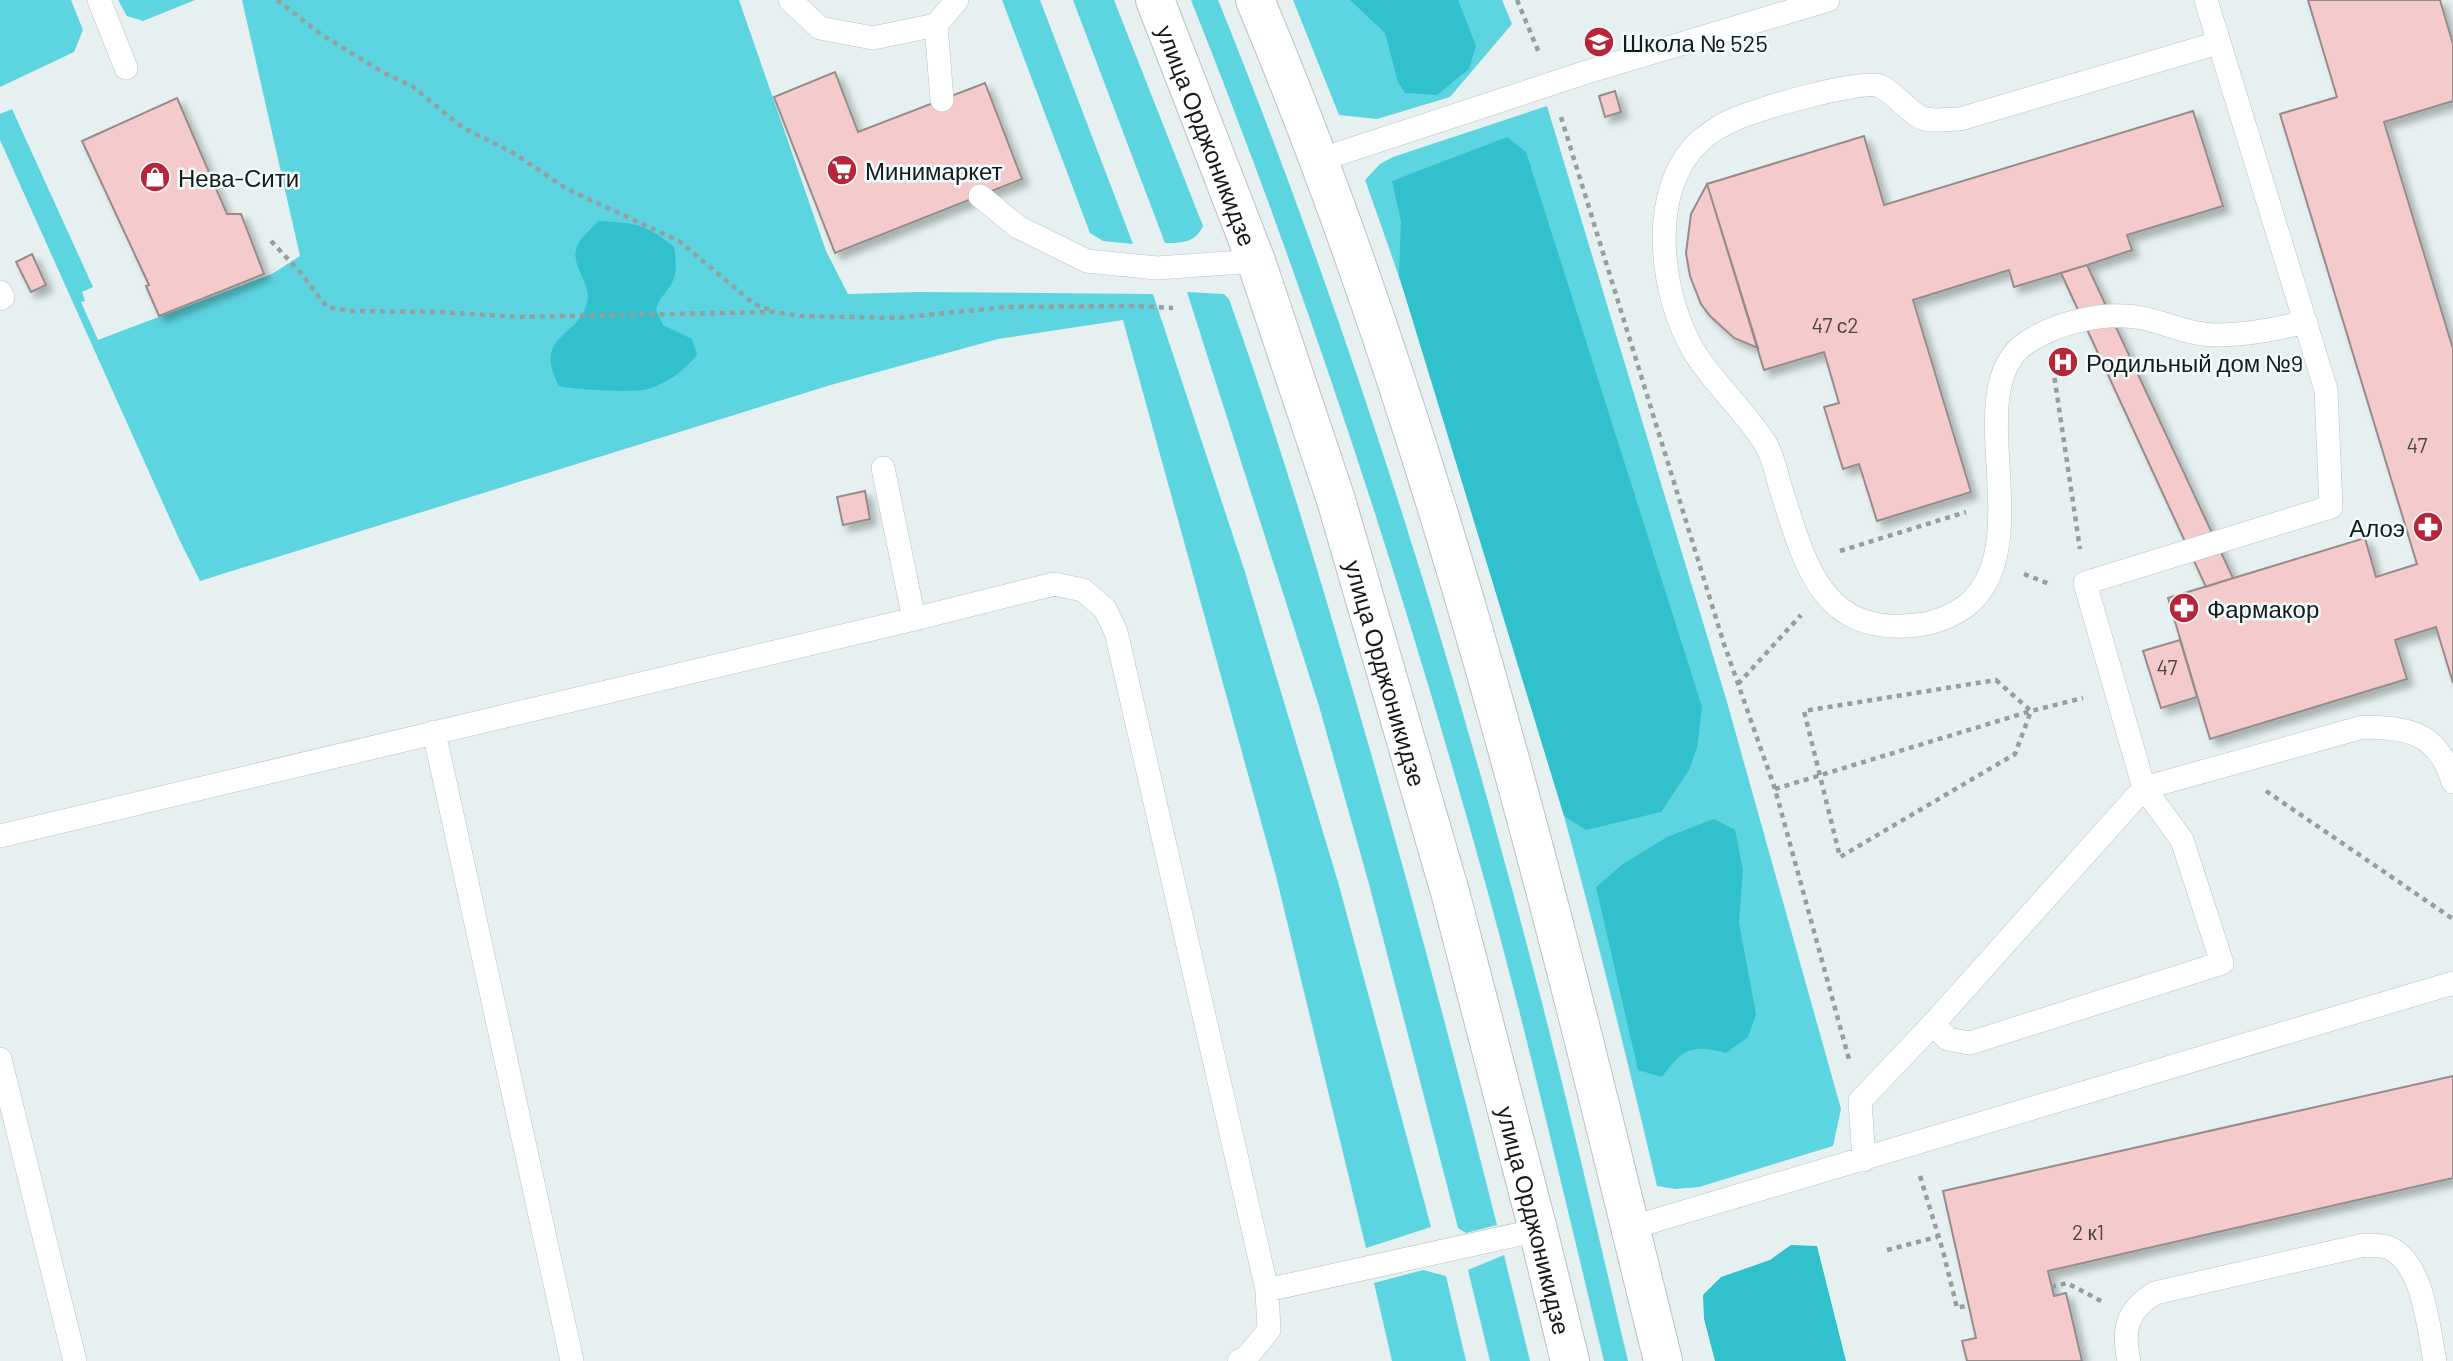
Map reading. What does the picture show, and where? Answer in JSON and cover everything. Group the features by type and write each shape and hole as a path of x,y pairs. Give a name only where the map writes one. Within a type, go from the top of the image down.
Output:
{"street":[{"name":"улица Орджоникидзе","path":"1155,0 1256,261 1336,500 1453,906 1570,1361"},
{"path":"1255,0 1319,160 1425,470 1541,873 1662,1361"}],"lane":[{"path":"99,0 127,68"},
{"path":"790,0 820,28 873,38 936,25 957,0"},
{"path":"1319,160 1549,83 1828,0"},
{"path":"1933,1024 1948,1039 1970,1043 2222,963 2182,841 2144,788 2085,583 2331,507 2326,390 2206,0"},
{"path":"936,25 942,100"},
{"path":"2218,43 1960,120 1924,119 1877,84 1846,86 1733,119 1700,141 1678,171 1665,209 1663,257 1672,295 1694,352 1768,446 1805,562 1822,592 1849,614 1886,628 1923,625 1954,615 1979,595 1994,563 2000,501 1997,406 2004,370 2021,346 2047,331 2093,318 2121,315 2145,318 2180,330 2214,335 2266,332 2306,322"},
{"path":"980,196 1018,227 1087,261 1157,268 1256,261"},
{"path":"0,292 3,297 0,299"},
{"path":"883,468 914,619"},
{"path":"0,836 1054,584 1083,590 1105,609 1116,632 1267,1290 1269,1330 1245,1358 1238,1361"},
{"path":"1864,1160 1860,1101 1933,1024 2144,788 2363,727 2400,728 2430,742 2449,770 2453,782"},
{"path":"434,732 572,1361"},
{"path":"1630,1228 2453,983"},
{"path":"0,1059 75,1361"},
{"path":"1267,1290 1538,1230"},
{"path":"2129,1361 2126,1334 2130,1315 2139,1303 2155,1293 2364,1245 2387,1247 2403,1259 2417,1276 2435,1361"}],"path":[{"path":"276,0 322,34 384,73 412,86 462,127 515,154 567,189 678,241 754,304 774,312"},
{"path":"1517,0 1549,83 1738,684 1775,789 1860,1101"},
{"path":"271,241 327,307 350,311 439,312 517,317 774,312 800,316 897,318 1005,307 1173,308"},
{"path":"1994,563 2064,589 2085,583 2047,331"},
{"path":"1805,562 2000,501"},
{"path":"1738,684 1822,592"},
{"path":"1996,680 2031,711 2015,754 1840,857 1804,711 1996,680"},
{"path":"1775,789 2031,711 2116,689"},
{"path":"2228,765 2453,919"},
{"path":"1912,1145 1957,1308 1969,1305"},
{"path":"1887,1250 1937,1237"},
{"path":"2051,1287 2067,1283 2130,1315"}],"shaded area":[{"path":"0,0 71,0 83,30 74,52 0,87"},
{"path":"118,0 195,0 143,21 127,16"},
{"path":"242,0 739,0 826,251 848,294 1153,294 1244,569 1338,882 1431,1227 1366,1248 1276,876 1123,320 998,339 834,384 200,581 0,140 0,114 12,109 93,287 82,292 85,301 81,302 98,340 272,274 300,256"},
{"path":"1002,0 1040,0 1133,244 1103,241 1090,233"},
{"path":"1073,0 1114,0 1203,226 1192,239 1165,243"},
{"path":"1191,0 1218,0 1309,239 1392,481 1501,848 1559,1069 1628,1361 1604,1361 1501,941 1420,659 1313,327"},
{"path":"1293,0 1502,0 1512,24 1450,97 1377,119 1339,115"},
{"path":"1350,0 1458,0 1476,46 1469,69 1437,95 1405,93 1398,82 1385,33"},
{"path":"1547,106 1727,702 1841,1109 1833,1146 1699,1187 1675,1189 1657,1186 1595,932 1526,679 1449,428 1365,180 1380,164 1393,157"},
{"path":"1507,137 1526,152 1702,707 1697,748 1689,770 1661,812 1586,830 1564,816 1399,276 1401,221 1392,181"},
{"path":"598,221 639,226 655,233 674,247 674,277 656,310 663,325 692,339 697,355 675,375 648,389 630,391 559,386 552,369 553,347 582,315 587,303 587,289 575,253 581,240"},
{"path":"1187,292 1224,294 1229,299 1259,385 1314,559 1382,791 1497,1225 1466,1233 1458,1228 1369,884 1319,706"},
{"path":"1714,819 1735,830 1743,870 1739,923 1756,1014 1748,1037 1726,1053 1705,1049 1689,1051 1676,1060 1662,1077 1638,1070 1596,887 1623,864 1667,837"},
{"path":"1791,1245 1817,1246 1846,1361 1715,1361 1704,1319 1703,1295 1721,1277 1770,1260"},
{"path":"1504,1255 1530,1361 1490,1361 1468,1270"},
{"path":"1423,1270 1446,1276 1466,1361 1392,1361 1374,1283"}],"building":[{"path":"2308,0 2440,0 2453,44 2453,101 2384,122 2453,349 2453,683 2436,627 2395,640 2407,679 2210,739 2168,598 2365,538 2376,577 2417,564 2280,114 2337,97"},
{"path":"835,72 858,132 985,83 1022,179 835,253 774,97"},
{"path":"1615,91 1621,112 1605,117 1599,96"},
{"name":"Нева-Сити","path":"177,98 227,214 241,214 264,274 159,316 146,286 149,285 82,141"},
{"path":"2193,111 2223,206 2127,235 2132,250 2087,265 2014,287 2009,270 1913,300 1971,492 1877,521 1859,464 1843,469 1824,407 1839,403 1824,352 1764,370 1707,184 1864,136 1884,205"},
{"path":"1707,184 1758,348 1734,338 1710,316 1701,304 1690,276 1686,253 1691,214"},
{"path":"32,254 46,285 31,292 16,262"},
{"path":"2087,265 2233,578 2206,587 2061,273"},
{"path":"865,491 870,519 843,525 837,497"},
{"path":"2180,640 2197,697 2161,708 2143,651"},
{"path":"2453,1076 2453,1178 2048,1271 2054,1296 2066,1293 2082,1361 1967,1361 1962,1341 1976,1338 1943,1191"}],"place":[{"name":"Школа № 525","path":"1599,42"},
{"name":"Минимаркет","path":"842,170"},
{"name":"Нева-Сити","path":"155,177"},
{"name":"Родильный дом №9","path":"2063,362"},
{"name":"Алоэ","path":"2428,527"},
{"name":"Фармакор","path":"2184,608"}]}
